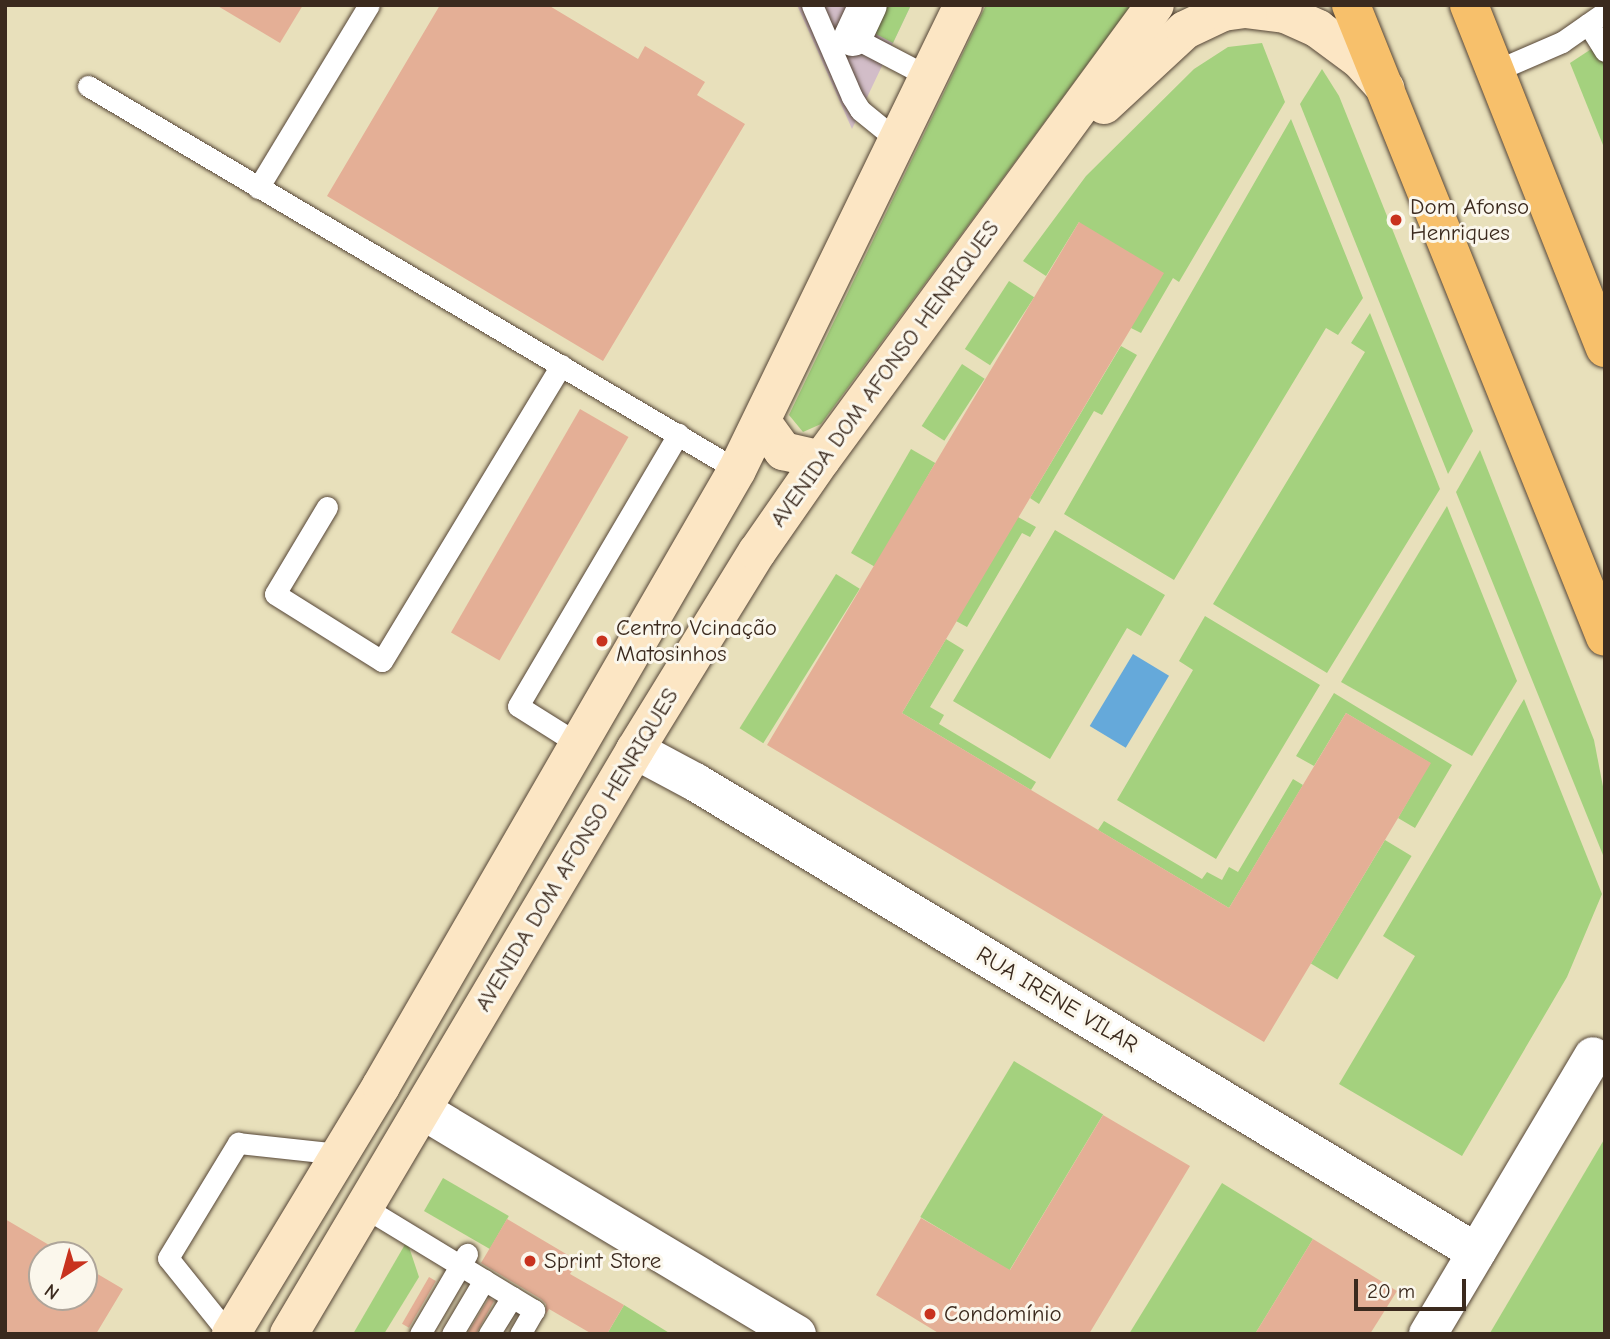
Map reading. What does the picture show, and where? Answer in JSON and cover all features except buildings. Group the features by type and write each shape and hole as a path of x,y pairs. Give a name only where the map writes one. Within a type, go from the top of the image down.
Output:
{"main road":[{"path":"230,1334 580,745 737,470 963,5"},
{"name":"AVENIDA DOM AFONSO HENRIQUES","path":"289,1334 635,750 757,552 1024,181 1155,5"},
{"path":"1351,5 1605,637"},
{"path":"1468,5 1604,346"},
{"path":"1024,181 1168,43 1202,20 1223,12 1268,10 1299,20 1318,29 1360,60 1385,88"},
{"path":"762,422 783,451 821,460"},
{"path":"707,524 757,552"}],"street":[{"name":"RUA IRENE VILAR","path":"635,750 695,782 1476,1252"},
{"path":"1428,1334 1601,1043"},
{"path":"422,1110 797,1334"}],"lane":[{"path":"258,188 369,5"},
{"path":"815,12 860,21 929,77"},
{"path":"815,12 856,104 898,141"},
{"path":"1495,71 1562,43 1596,18 1605,51"},
{"path":"89,86 737,470"},
{"path":"327,507 275,594 382,661 561,365"},
{"path":"580,745 518,706 678,434"},
{"path":"230,1334 168,1258 203,1200 238,1143 339,1154"},
{"path":"364,1207 534,1310 520,1334"},
{"path":"420,1334 460,1266"},
{"path":"452,1334 484,1280"},
{"path":"489,1334 512,1297"}],"shaded area":[{"path":"797,5 911,5 852,129 811,36"}],"green space":[{"path":"879,5 911,5 893,43 872,32"},
{"path":"986,5 1131,5 821,424 803,432 789,415"},
{"path":"1605,40 1605,150 1570,63"},
{"path":"1262,43 1285,102 1179,282 1173,278 1141,333 1131,328 1079,222 1046,276 1023,261 1086,176 1194,69 1228,47"},
{"path":"1322,69 1339,96 1473,431 1448,474 1300,104"},
{"path":"1291,119 1363,298 1338,335 1326,328 1174,580 1064,514"},
{"path":"1009,281 1034,297 990,365 965,349"},
{"path":"1370,313 1440,489 1327,673 1213,604 1365,352 1351,343"},
{"path":"1121,346 1137,355 1102,415 1094,411 1039,504 1030,498"},
{"path":"962,364 985,379 944,441 922,426"},
{"path":"911,449 935,463 875,567 851,553"},
{"path":"1480,450 1594,740 1605,797 1605,860 1456,492"},
{"path":"1447,506 1517,681 1472,756 1341,682"},
{"path":"1018,517 1036,527 1030,537 1022,533 967,627 956,621"},
{"path":"1055,530 1165,595 1141,636 1127,628 1050,759 953,701"},
{"path":"836,574 860,589 763,743 740,728"},
{"path":"1205,616 1320,685 1216,859 1117,800 1193,670 1179,661"},
{"path":"946,639 964,650 930,707 944,715 939,724 1036,782 1031,790 902,713"},
{"path":"1334,693 1452,765 1415,828 1398,818 1430,763 1346,713 1314,766 1296,756"},
{"path":"1524,699 1602,894 1567,977 1462,1156 1339,1084 1415,956 1383,936"},
{"path":"1293,779 1303,785 1229,908 1098,830 1104,821 1202,879 1207,872 1222,880 1229,867 1238,872"},
{"path":"1385,840 1412,856 1337,979 1311,963"},
{"path":"1014,1061 1103,1115 1009,1271 920,1217"},
{"path":"1605,1138 1605,1334 1490,1334 1490,1333"},
{"path":"443,1178 509,1216 490,1249 424,1211"},
{"path":"1222,1183 1313,1239 1255,1334 1129,1334"},
{"path":"407,1241 419,1277 384,1334 353,1334"},
{"path":"624,1305 671,1334 607,1334"}],"water":[{"path":"1133,654 1169,676 1126,748 1090,726"}],"place":[{"name":"Dom Afonso Henriques","path":"1396,220"},
{"name":"Centro Vcinação Matosinhos","path":"602,641"},
{"name":"Sprint Store","path":"530,1261"},
{"name":"Condomínio","path":"930,1314"}]}
